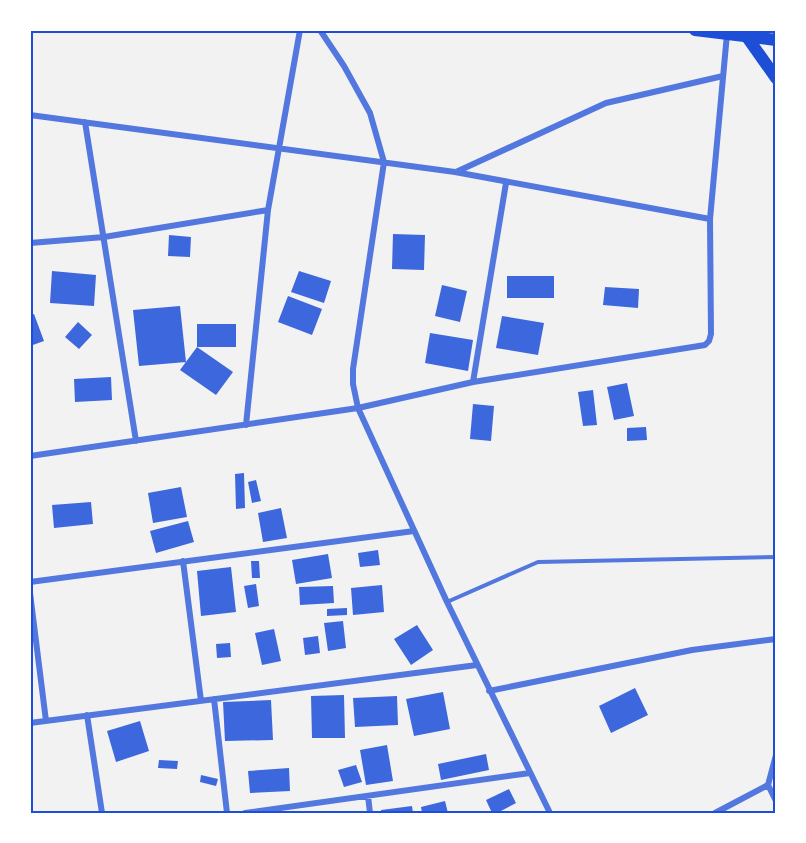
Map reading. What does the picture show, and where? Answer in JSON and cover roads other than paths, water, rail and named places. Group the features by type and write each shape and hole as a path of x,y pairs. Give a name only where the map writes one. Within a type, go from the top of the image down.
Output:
{"highway":[{"path":"695,30 776,40"},
{"path":"747,37 776,78"}],"street":[{"path":"246,424 268,210 300,30"},
{"path":"320,30 344,66 370,113 384,162 353,369 353,384 358,408 489,691 550,813"},
{"path":"30,456 358,408 473,382 705,345 711,334 710,219 727,34"},
{"path":"455,172 606,103 723,76"},
{"path":"30,115 455,172 710,219"},
{"path":"85,122 136,441"},
{"path":"473,382 506,183"},
{"path":"30,243 104,237 268,210"},
{"path":"30,582 414,531"},
{"path":"183,561 201,701"},
{"path":"30,593 46,721"},
{"path":"489,691 692,650 776,639"},
{"path":"30,723 477,665"},
{"path":"214,699 227,813"},
{"path":"87,716 102,813"},
{"path":"776,755 768,785 776,801"},
{"path":"245,813 530,773"},
{"path":"714,813 768,785"},
{"path":"368,796 370,813"}],"lane":[{"path":"447,602 538,562 776,557"}]}
